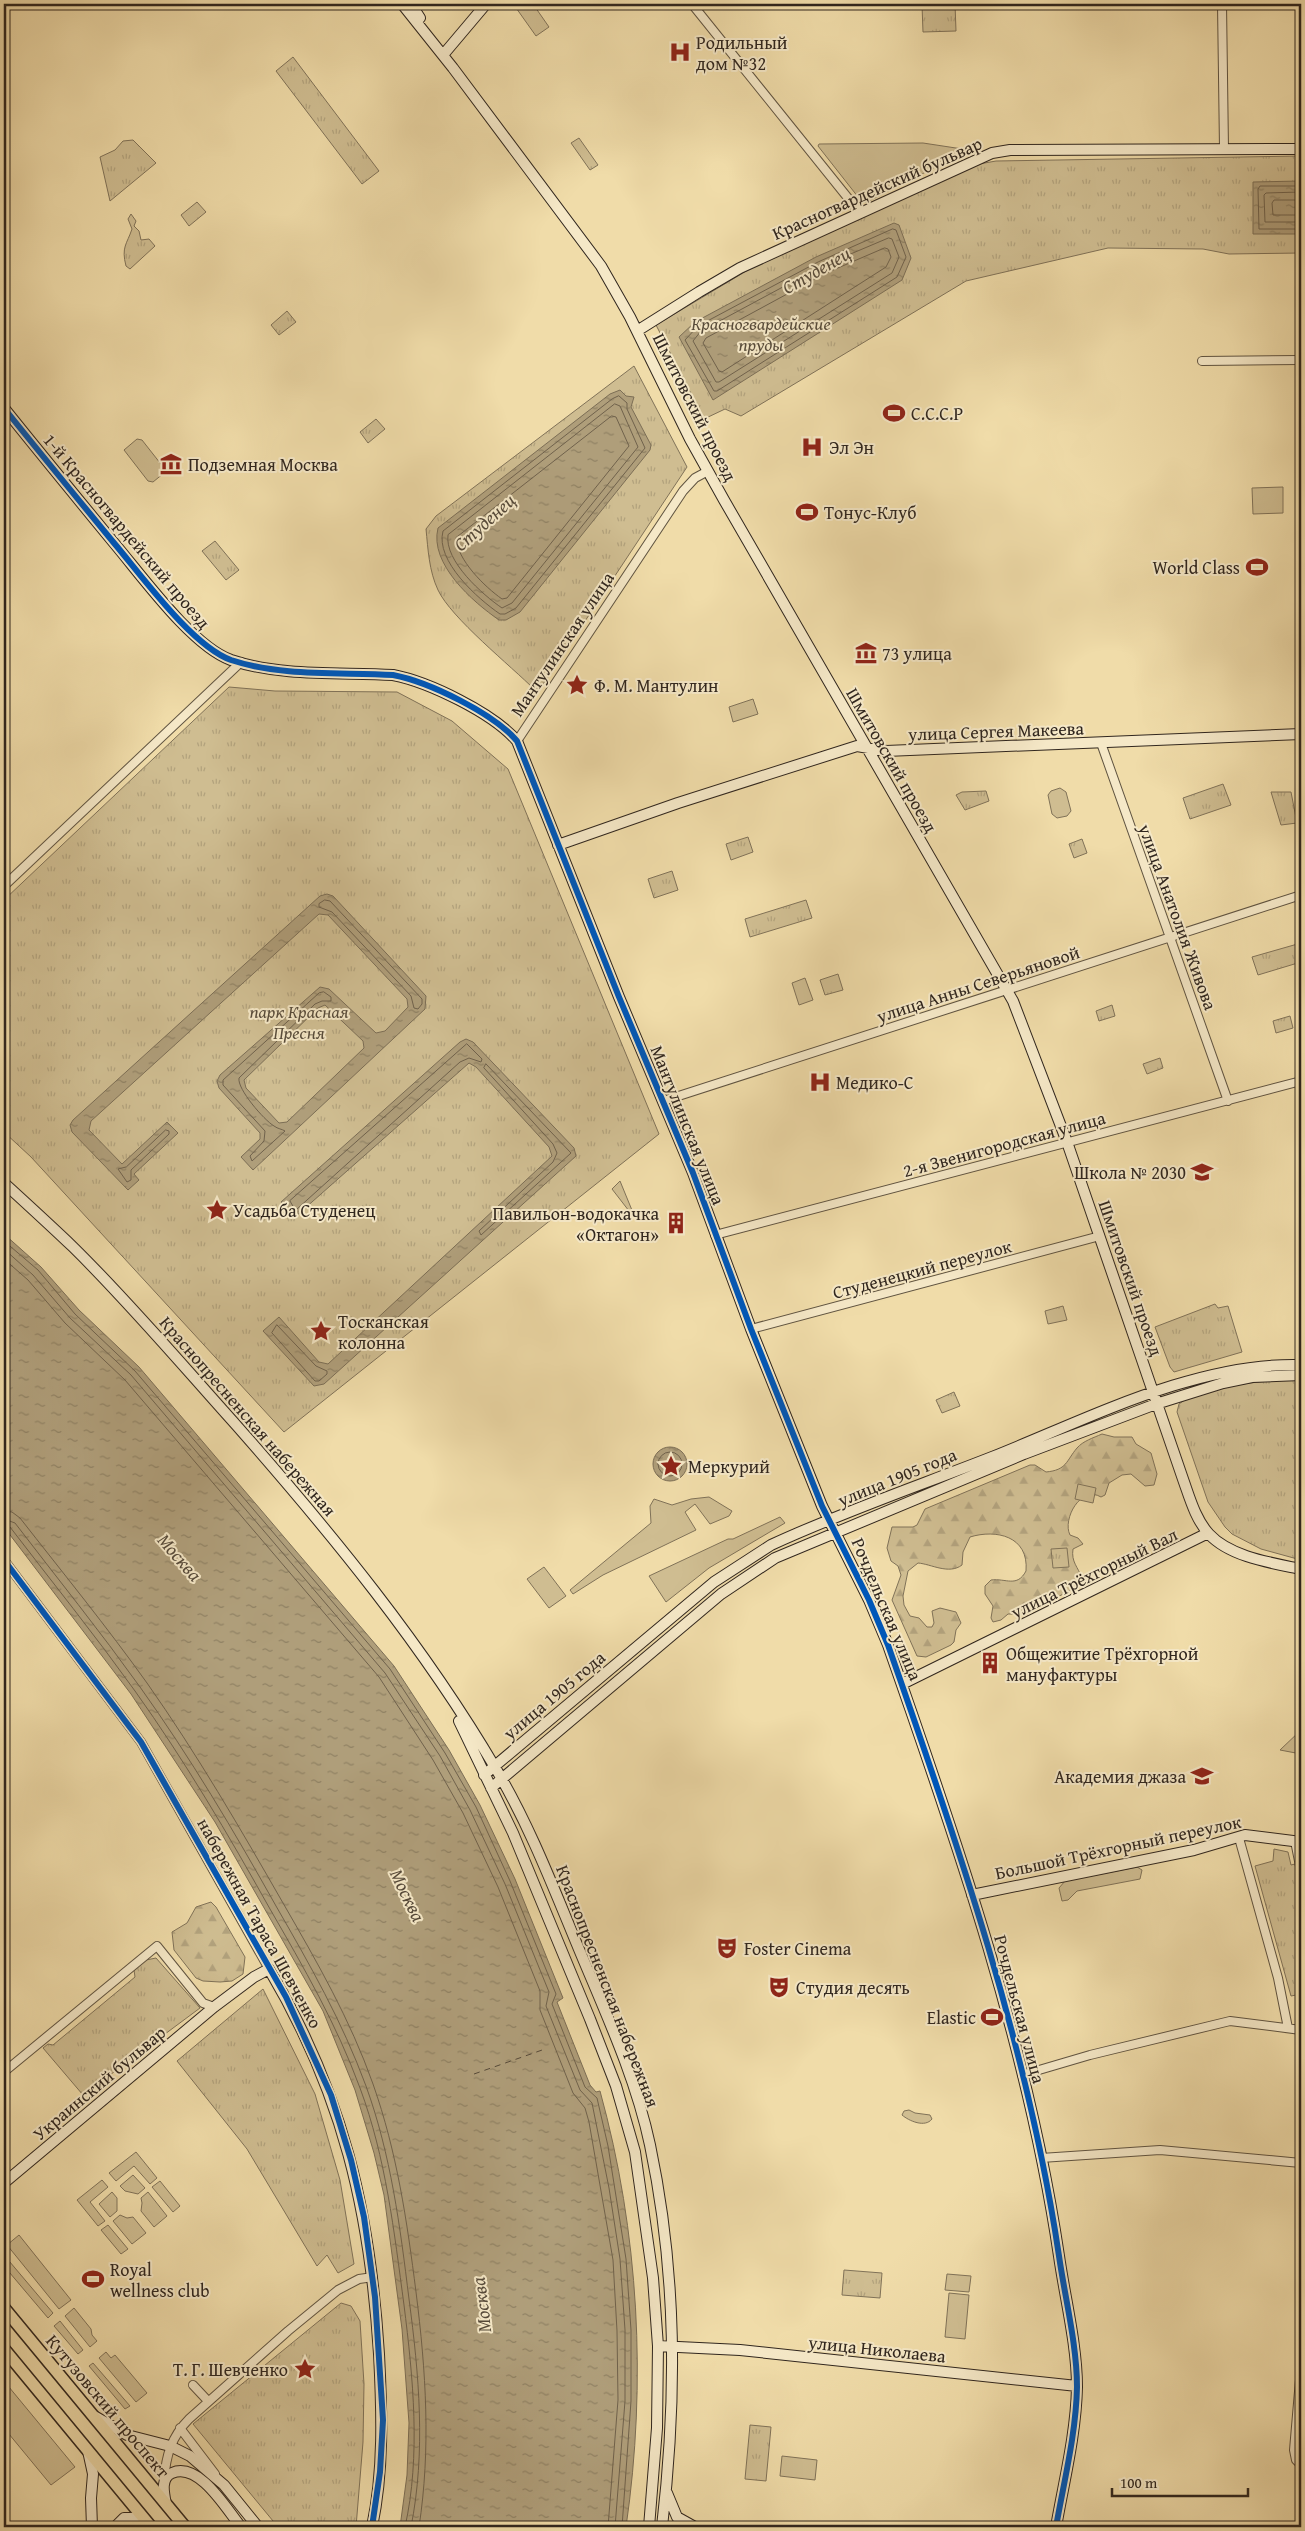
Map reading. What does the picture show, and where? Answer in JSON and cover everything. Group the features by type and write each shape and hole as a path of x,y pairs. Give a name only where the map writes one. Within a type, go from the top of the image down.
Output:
{"main road":[{"name":"Шмитовский проезд","path":"402,4 443,55 600,266 637,331 708,471 865,747 1008,991 1067,1142 1193,1508 1208,1534"},
{"name":"Шмитовский проезд","path":"411,4 443,55"},
{"path":"443,55 486,4"},
{"name":"Красногвардейский бульвар","path":"637,331 740,268 992,153 1010,150 1301,149"},
{"name":"1-й Красногвардейский проезд","path":"4,408 138,572 196,637 218,654 241,662 280,670 393,675 408,678 423,683 496,721 517,741"},
{"name":"улица Сергея Макеева","path":"558,846 782,768 849,748 865,747 886,751 1301,734"},
{"name":"Мантулинская улица","path":"517,741 558,846 693,1173 751,1329 830,1521"},
{"name":"Краснопресненская набережная","path":"4,1183 74,1248 305,1503 368,1581 445,1690 502,1779 539,1855 594,1986 642,2114 660,2203 673,2346 673,2404 662,2527"},
{"name":"улица 1905 года","path":"491,1788 721,1594 775,1558 1212,1376 1250,1367 1301,1365"},
{"name":"улица 1905 года","path":"484,1775 714,1582 771,1545 1155,1399 1252,1377 1301,1375"},
{"name":"Рочдельская улица","path":"830,1521 872,1607 902,1684 972,1895 1022,2075 1041,2158 1055,2227 1077,2386 1075,2420 1056,2527"},
{"path":"1208,1534 1218,1542 1251,1556 1301,1569"},
{"name":"улица Трёхгорный Вал","path":"902,1684 1208,1534"},
{"name":"Краснопресненская набережная","path":"445,1690 513,1833 579,1991 627,2120 644,2207 653,2278 658,2346 657,2428 648,2527"},
{"name":"Большой Трёхгорный переулок","path":"972,1895 1151,1859 1251,1834 1298,1842"},
{"name":"Украинский бульвар","path":"4,2183 214,2006 269,1969"},
{"name":"набережная Тараса Шевченко","path":"269,1969 302,2028 331,2096 351,2160 364,2217 373,2277 383,2420 380,2472 372,2527"},
{"name":"Кутузовский проспект","path":"4,2308 186,2527"},
{"name":"улица Николаева","path":"658,2346 740,2350 1077,2386"},
{"path":"4,2349 149,2525"},
{"path":"92,2414 127,2435 170,2446 203,2465 224,2485 258,2527"},
{"path":"87,2448 93,2474 90,2498 92,2527"},
{"path":"166,2504 164,2482 172,2472 193,2472 204,2482 241,2527"},
{"path":"666,2490 677,2516 695,2527"},
{"path":"115,2527 124,2518 138,2518 149,2525"}],"street":[{"path":"692,4 856,208 862,212"},
{"path":"1222,4 1224,148"},
{"path":"1202,361 1301,360"},
{"name":"Мантулинская улица","path":"517,741 684,491 695,478 708,471"},
{"path":"4,886 241,662"},
{"name":"улица Анатолия Живова","path":"1101,743 1228,1101"},
{"name":"улица Анны Северьяновой","path":"663,1101 1301,895"},
{"name":"2-я Звенигородская улица","path":"715,1235 1301,1081"},
{"name":"Студенецкий переулок","path":"751,1329 1100,1236"},
{"name":"набережная Тараса Шевченко","path":"4,1560 141,1742 269,1969"},
{"path":"1239,1838 1278,1978 1288,2028"},
{"path":"1298,1842 1301,1871"},
{"path":"4,2072 157,1946 203,2003 214,2006"},
{"path":"1022,2075 1090,2055 1230,2022 1301,2030"},
{"path":"1041,2158 1160,2150 1301,2163"},
{"path":"164,2482 170,2446 180,2428 208,2401 338,2290 359,2279 373,2277"},
{"path":"1301,2368 1294,2456 1301,2465"},
{"path":"193,2385 208,2401"},
{"path":"180,2428 224,2485"}],"green space":[{"path":"533,4 549,27 536,36 514,5"},
{"path":"955,4 956,31 923,32 922,5"},
{"path":"293,57 379,171 362,184 276,71"},
{"path":"579,138 598,165 590,170 571,143"},
{"path":"133,140 156,163 110,201 100,157 115,150 123,141"},
{"path":"923,143 969,150 867,202 862,202 818,146 819,144"},
{"name":"Красногвардейские пруды","path":"1301,156 1301,253 1229,254 1203,249 1108,248 966,281 741,416 725,409 704,419 656,325 748,270 979,164 996,161"},
{"path":"197,202 206,212 189,226 181,215"},
{"path":"131,214 136,221 134,226 139,231 141,240 149,239 155,246 130,269 126,266 124,254 132,229 128,219"},
{"path":"287,311 296,322 279,335 271,325"},
{"path":"634,366 687,467 542,686 535,690 468,628 445,601 438,590 429,560 426,529 436,516"},
{"path":"376,419 385,429 368,443 360,432"},
{"path":"137,439 142,440 164,468 164,473 153,482 148,481 124,450"},
{"path":"1283,487 1283,513 1253,514 1252,488"},
{"path":"215,541 239,570 226,580 202,551"},
{"name":"парк Красная Пресня","path":"229,687 275,691 397,692 452,721 508,769 659,1134 284,1432 31,1157 4,1132 4,900"},
{"path":"753,699 758,714 733,722 729,707"},
{"path":"1223,784 1231,805 1190,819 1183,798"},
{"path":"1060,788 1066,792 1071,811 1067,816 1057,818 1052,814 1048,795 1051,791"},
{"path":"986,791 989,801 965,810 956,795 962,792"},
{"path":"1271,792 1291,792 1297,823 1281,825"},
{"path":"748,837 753,852 731,860 726,844"},
{"path":"1082,839 1087,853 1074,858 1069,844"},
{"path":"672,871 678,890 654,898 648,879"},
{"path":"806,900 812,918 750,937 745,919"},
{"path":"1301,943 1301,962 1258,975 1252,957"},
{"path":"838,974 843,990 825,995 820,980"},
{"path":"805,978 813,1000 799,1005 792,983"},
{"path":"1112,1005 1115,1016 1099,1021 1096,1011"},
{"path":"1290,1016 1293,1028 1276,1033 1273,1021"},
{"path":"1160,1058 1163,1068 1147,1074 1143,1064"},
{"path":"620,1181 636,1220 612,1189"},
{"path":"1215,1304 1218,1308 1228,1306 1242,1352 1174,1372 1170,1367 1155,1327"},
{"path":"1063,1306 1067,1320 1048,1324 1045,1311"},
{"path":"1301,1379 1301,1560 1261,1549 1232,1534 1225,1527 1208,1502 1177,1412 1179,1404 1204,1392 1238,1385"},
{"path":"954,1392 960,1406 942,1413 936,1400"},
{"path":"1102,1434 1114,1437 1132,1437 1136,1444 1151,1453 1157,1474 1154,1485 1145,1486 1131,1474 1122,1475 1109,1483 1105,1495 1101,1497 1087,1496 1075,1506 1071,1513 1068,1528 1070,1535 1078,1538 1083,1544 1073,1549 1074,1561 1082,1578 1080,1586 1051,1600 1038,1603 1025,1614 1008,1614 1001,1620 993,1622 991,1618 993,1606 985,1594 985,1586 991,1580 1015,1581 1019,1579 1026,1571 1026,1559 1022,1550 1009,1538 990,1534 970,1537 963,1552 962,1565 957,1568 946,1569 918,1563 908,1571 903,1596 904,1605 910,1616 919,1618 927,1627 932,1627 934,1623 932,1611 940,1608 956,1612 961,1623 956,1630 954,1642 951,1645 926,1657 917,1656 892,1600 901,1575 898,1566 891,1561 887,1548 892,1527 913,1527 917,1525 925,1509 1030,1465 1035,1465 1046,1472 1058,1469 1065,1464 1079,1446"},
{"path":"1078,1484 1096,1488 1093,1503 1075,1499"},
{"path":"709,1497 732,1511 729,1516 710,1524 695,1504 685,1512 696,1530 603,1575 573,1594 570,1590 651,1523 650,1506 654,1499 672,1505 691,1499"},
{"path":"780,1517 785,1523 709,1568 666,1602 649,1576 728,1539 733,1539"},
{"path":"1067,1548 1069,1567 1053,1568 1051,1549"},
{"path":"544,1567 566,1596 549,1608 527,1579"},
{"path":"1301,1730 1301,1754 1280,1750"},
{"path":"1274,1849 1288,1852 1291,1865 1295,1864 1301,1894 1301,1994 1291,1996 1255,1866 1273,1861"},
{"path":"1137,1867 1142,1870 1140,1879 1077,1891 1068,1900 1062,1901 1059,1888 1065,1881"},
{"path":"211,1902 216,1907 245,1957 243,1974 232,1981 203,1981 196,1978 174,1950 172,1932 187,1923 196,1907"},
{"path":"156,1958 200,2008 83,2095 43,2048 48,2044 53,2045 135,1977 134,1970 146,1960"},
{"path":"263,1989 315,2094 340,2180 354,2264 338,2273 327,2255 317,2266 247,2149 177,2061"},
{"path":"909,2110 915,2113 930,2115 932,2119 925,2123 913,2121 902,2115 904,2111"},
{"path":"136,2152 157,2178 150,2184 134,2166 116,2181 109,2173"},
{"path":"133,2175 145,2188 138,2194 125,2191 120,2186"},
{"path":"102,2180 108,2187 90,2202 105,2221 98,2226 77,2200"},
{"path":"160,2181 180,2206 173,2212 152,2187"},
{"path":"112,2192 117,2198 117,2211 110,2217 99,2204"},
{"path":"148,2192 167,2216 154,2227 141,2211 141,2198"},
{"path":"120,2215 127,2218 133,2217 146,2233 132,2244 113,2221"},
{"path":"108,2225 128,2249 121,2254 101,2230"},
{"path":"19,2235 71,2300 59,2309 7,2245"},
{"path":"4,2255 53,2313 48,2318 4,2266"},
{"path":"844,2270 882,2273 880,2298 842,2295"},
{"path":"947,2274 971,2276 969,2292 945,2290"},
{"path":"949,2293 969,2295 965,2339 945,2337"},
{"path":"341,2303 351,2306 360,2321 364,2384 363,2442 356,2527 278,2527 193,2424"},
{"path":"74,2308 91,2329 92,2335 97,2341 90,2347 65,2316"},
{"path":"60,2321 83,2350 78,2354 54,2326"},
{"path":"106,2352 111,2358 115,2355 147,2393 136,2402 99,2358"},
{"path":"93,2363 130,2406 125,2409 89,2366"},
{"path":"4,2381 75,2467 51,2485 4,2428"},
{"path":"750,2425 771,2427 766,2481 745,2479"},
{"path":"782,2456 817,2460 815,2480 780,2476"}],"water":[{"path":"1301,181 1301,234 1253,234 1253,182"},
{"name":"Студенец","path":"894,223 899,225 911,258 902,280 713,400 679,337 695,322 816,257"},
{"name":"Студенец","path":"620,390 626,396 634,397 631,407 651,445 650,450 520,612 506,620 499,620 477,603 455,581 446,568 437,542 438,528 610,394"},
{"path":"327,894 333,896 426,996 425,1009 253,1170 241,1157 260,1139 260,1133 219,1088 217,1081 220,1075 320,987 329,989 376,1033 385,1031 408,1007 407,999 328,915 319,914 91,1121 89,1130 122,1164 167,1122 178,1133 134,1174 139,1180 128,1190 72,1132 70,1125 73,1120 320,896","holes":["325,1005 363,1041 364,1048 287,1122 279,1123 246,1088 244,1080 318,1008"]},
{"path":"466,1039 473,1042 574,1148 576,1156 324,1384 314,1386 263,1331 279,1317 319,1362 328,1364 552,1156 549,1147 476,1067 469,1063 295,1217 281,1202 460,1042"},
{"name":"Москва","path":"4,1234 41,1267 79,1310 139,1367 394,1666 449,1750 480,1805 515,1879 563,1998 557,2002 590,2085 596,2092 600,2091 613,2144 631,2253 636,2308 636,2418 633,2473 626,2527 400,2527 407,2475 409,2423 402,2329 384,2195 374,2153 355,2090 323,2011 215,1822 131,1694 4,1527"},
{"path":"670,1447 682,1452 687,1464 682,1476 670,1481 658,1476 653,1464 658,1452"}],"ferry route":[{"path":"474,2074 545,2049"}],"cycle path":[{"path":"4,408 168,609 184,626 216,652 231,660 270,669 311,673 393,675 408,679 442,692 477,710 506,730 517,741 619,997 693,1173 751,1329 822,1506 869,1600 888,1645 940,1795 988,1947 1010,2023 1046,2178 1075,2355 1076,2405 1069,2457 1056,2527"},
{"path":"4,1560 141,1742 286,1997 331,2095 351,2160 364,2217 375,2297 383,2420 380,2472 372,2527"}],"place":[{"name":"Родильный дом №32","path":"680,52"},
{"name":"С.С.С.Р","path":"894,413"},
{"name":"Эл Эн","path":"812,447"},
{"name":"Подземная Москва","path":"171,464"},
{"name":"Тонус-Клуб","path":"807,512"},
{"name":"World Class","path":"1257,567"},
{"name":"73 улица","path":"866,653"},
{"name":"Ф. М. Мантулин","path":"577,685"},
{"name":"Медико-С","path":"820,1082"},
{"name":"Школа № 2030","path":"1202,1172"},
{"name":"Усадьба Студенец","path":"217,1210"},
{"name":"Павильон-водокачка «Октагон»","path":"676,1223"},
{"name":"Тосканская колонна","path":"321,1331"},
{"name":"Меркурий","path":"671,1466"},
{"name":"Общежитие Трёхгорной мануфактуры","path":"990,1663"},
{"name":"Академия джаза","path":"1202,1776"},
{"name":"Foster Cinema","path":"727,1948"},
{"name":"Студия десять","path":"779,1987"},
{"name":"Elastic","path":"992,2017"},
{"name":"Royal wellness club","path":"93,2279"},
{"name":"Т. Г. Шевченко","path":"305,2369"}]}
